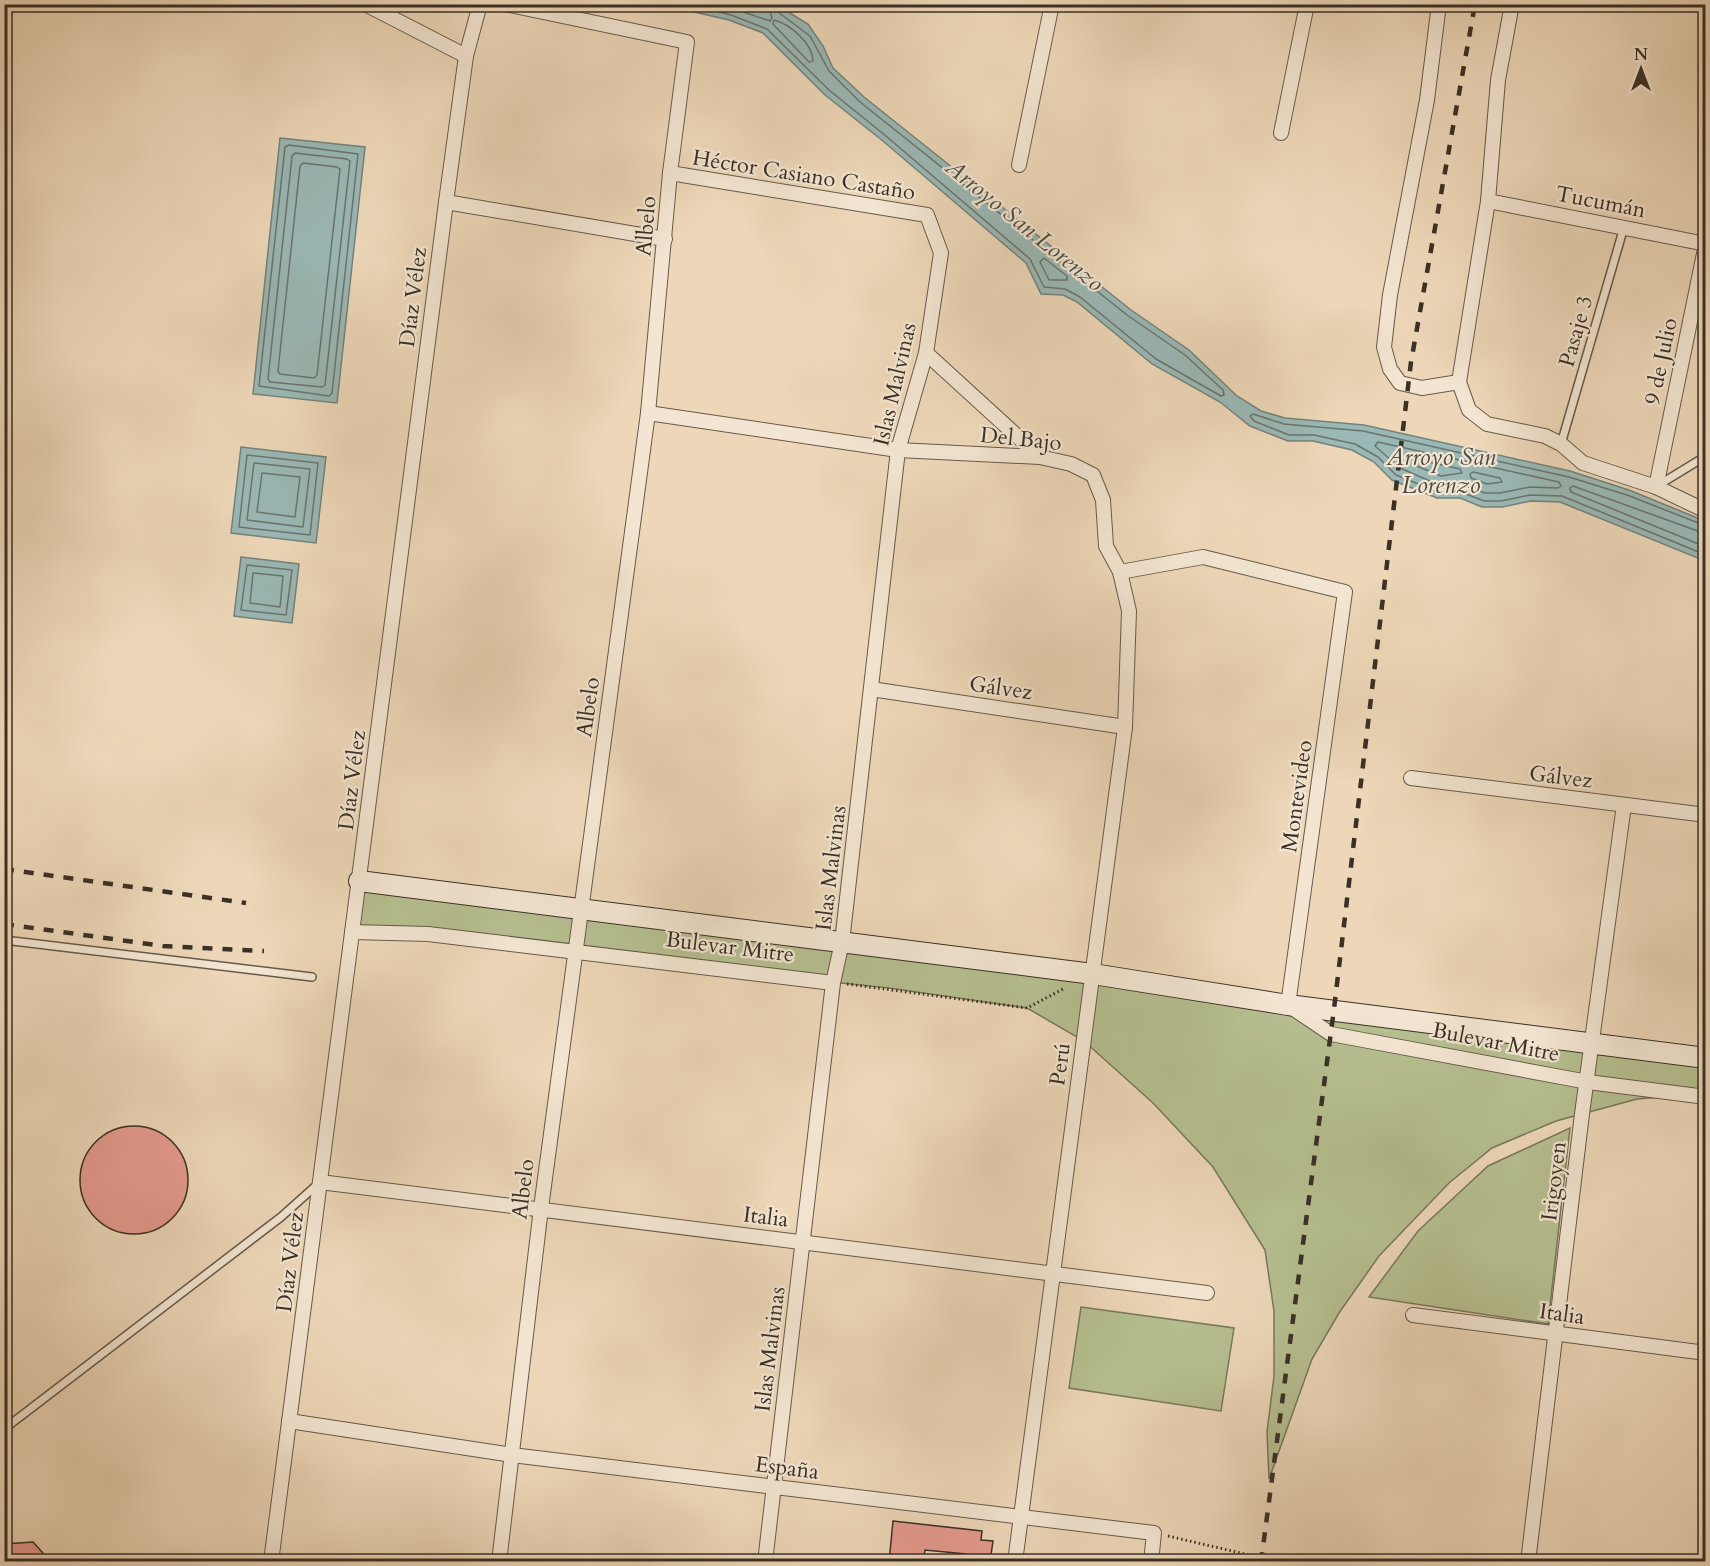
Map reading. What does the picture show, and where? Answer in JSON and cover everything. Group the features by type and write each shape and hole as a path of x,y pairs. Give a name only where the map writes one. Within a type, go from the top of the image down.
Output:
{"street":[{"path":"365,4 466,56"},
{"name":"Díaz Vélez","path":"271,1562 446,202 466,56 480,4"},
{"name":"Albelo","path":"499,1562 574,952 648,413 670,173 687,42 505,4"},
{"path":"1019,165 1052,4"},
{"path":"1281,133 1307,4"},
{"path":"1439,4 1426,100 1390,295 1384,347 1390,369 1400,382 1422,388 1459,382"},
{"path":"1512,4 1498,80 1488,201 1459,382 1469,410 1486,424 1545,436 1561,444 1583,463 1656,487 1706,511"},
{"name":"Héctor Casiano Castaño","path":"670,173 927,216 941,253"},
{"name":"Tucumán","path":"1488,201 1706,244"},
{"path":"446,202 665,239"},
{"name":"9 de Julio","path":"1656,487 1706,244"},
{"name":"Islas Malvinas","path":"765,1562 833,982 842,942 898,450 926,353 941,253"},
{"path":"926,353 1040,457"},
{"name":"Del Bajo","path":"648,413 898,450 1040,457 1071,464 1093,475 1103,501 1106,546 1120,572"},
{"name":"Montevideo","path":"1120,572 1203,557 1345,592 1288,1005"},
{"name":"Perú","path":"1015,1562 1125,727 1129,611 1120,572"},
{"name":"Gálvez","path":"872,689 1125,727"},
{"name":"Gálvez","path":"1411,778 1706,815"},
{"name":"Irigoyen","path":"1528,1562 1624,805"},
{"name":"Bulevar Mitre","path":"359,881 1093,974 1288,1005 1706,1058"},
{"name":"Bulevar Mitre","path":"352,932 428,934 833,982"},
{"name":"Bulevar Mitre","path":"1288,1005 1331,1034 1588,1082 1706,1097"},
{"name":"Italia","path":"320,1182 1207,1293"},
{"name":"Italia","path":"1413,1315 1706,1353"},
{"name":"España","path":"289,1421 513,1455 1021,1515 1154,1533"},
{"path":"1151,1562 1154,1533"}],"lane":[{"name":"Pasaje 3","path":"1561,444 1624,227"},
{"path":"1656,487 1706,456"},
{"path":"4,940 312,977"},
{"path":"4,1429 281,1217 320,1182"}],"path":[{"path":"833,982 1027,1008 1093,974"},
{"path":"1154,1533 1279,1562"}],"green space":[{"path":"359,881 1705,1058 1705,1097 1688,1095 1637,1099 1556,1121 1492,1148 1449,1183 1379,1256 1339,1313 1312,1359 1269,1479 1267,1432 1274,1376 1274,1311 1265,1250 1213,1167 1153,1103 1084,1041 1027,1008 889,988 352,932"},
{"path":"1570,1128 1548,1324 1369,1297 1418,1231 1488,1166"},
{"path":"1081,1307 1234,1328 1221,1411 1069,1388"}],"water":[{"name":"Arroyo San Lorenzo","path":"677,5 777,5 808,24 823,46 833,68 864,97 1131,310 1189,350 1237,396 1261,411 1285,418 1364,425 1570,471 1629,490 1705,521 1705,561 1560,502 1531,501 1502,507 1482,507 1460,498 1437,498 1392,480 1374,462 1352,450 1313,441 1288,441 1250,426 1220,402 1152,364 1077,302 1063,295 1041,294 1026,263 883,141 825,95 763,33 729,20 690,11"},
{"path":"280,138 365,147 337,403 253,394"},
{"path":"241,447 326,457 316,543 231,533"},
{"path":"241,557 299,564 292,623 234,616"}],"building":[{"path":"134,1126 155,1130 172,1142 184,1159 188,1180 184,1201 172,1218 155,1230 134,1234 113,1230 96,1218 84,1201 80,1180 84,1159 96,1142 113,1130"},
{"path":"893,1521 982,1531 981,1540 993,1541 990,1562 965,1562 966,1554 925,1550 923,1562 889,1562"},
{"path":"33,1542 51,1562 4,1562 4,1544"}],"railway":[{"path":"1261,1562 1334,1009 1411,362 1475,4"},
{"path":"4,869 246,903"},
{"path":"4,924 163,946 264,951"}]}
